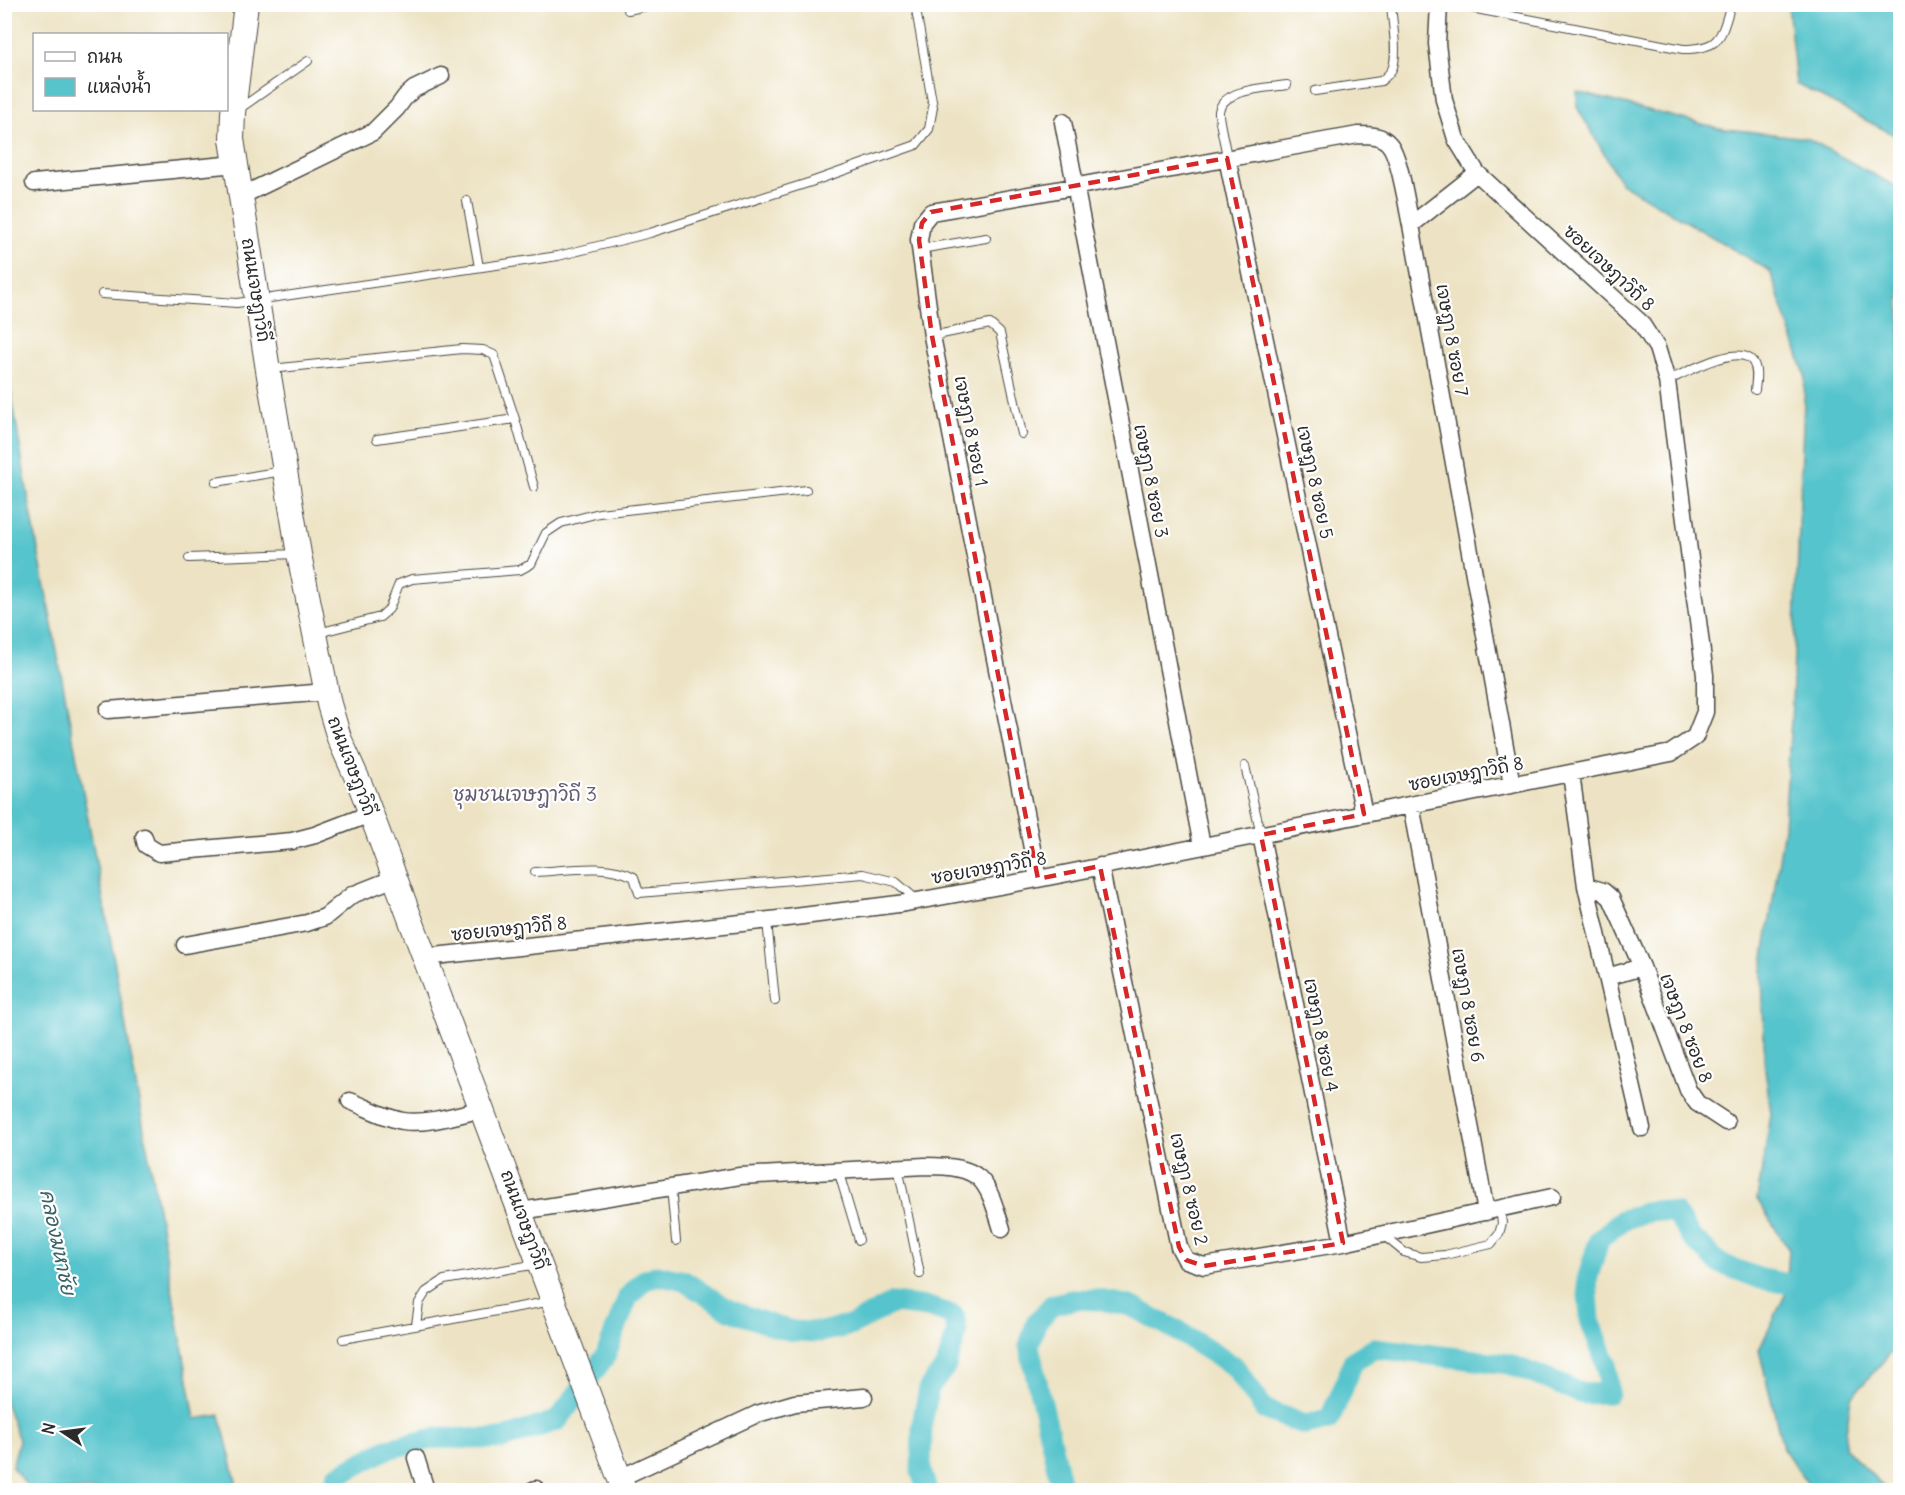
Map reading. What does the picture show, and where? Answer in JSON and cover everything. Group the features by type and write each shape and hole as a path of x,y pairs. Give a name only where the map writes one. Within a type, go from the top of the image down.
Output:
{"street":[{"name":"ถนนเจษฎาวิถี","path":"246,4 232,139 299,554 326,692 339,738 370,813 483,1110 622,1485"},
{"name":"ซอยเจษฎาวิถี 8","path":"425,957 767,921 918,901 1671,753 1695,737 1706,712 1706,675 1667,381 1657,348 1641,322 1478,173 1456,139 1444,100 1437,44 1440,4"},
{"path":"241,196 373,132 414,89 441,76"},
{"name":"เจษฎา 8 ซอย 3","path":"1063,122 1202,846"},
{"name":"เจษฎา 8 ซอย 7","path":"1151,173 1358,135 1376,136 1389,143 1396,159 1411,225 1512,785"},
{"name":"เจษฎา 8 ซอย 5","path":"1227,158 1364,814"},
{"path":"34,183 236,164"},
{"name":"เจษฎา 8 ซอย 1","path":"1038,879 932,336 919,240 922,223 931,212 1151,173"},
{"path":"1411,225 1478,173"},
{"path":"108,710 326,692"},
{"path":"1570,773 1586,886 1642,1128"},
{"name":"เจษฎา 8 ซอย 6","path":"1411,805 1493,1210"},
{"path":"144,837 146,845 159,853 281,842 315,835 370,813"},
{"name":"เจษฎา 8 ซอย 4","path":"1261,835 1343,1243"},
{"name":"เจษฎา 8 ซอย 2","path":"1100,867 1179,1247 1186,1260 1204,1266 1343,1243 1552,1197"},
{"path":"185,945 306,923 325,917 352,895 395,878"},
{"name":"เจษฎา 8 ซอย 8","path":"1586,886 1603,891 1611,898 1642,967 1688,1090 1697,1103 1726,1122"},
{"name":"เจษฎา 8 ซอย 8","path":"1607,977 1642,967"},
{"path":"350,1101 406,1122 418,1122 483,1110"},
{"path":"521,1211 740,1176 949,1166 966,1170 982,1179 991,1193 1002,1229"},
{"path":"622,1485 757,1414 795,1403 864,1397"},
{"path":"416,1458 426,1491"}],"lane":[{"path":"628,10 655,4"},
{"path":"102,294 237,303 558,256 650,233 916,146 929,129 933,107 915,4"},
{"path":"1315,91 1381,81 1389,74 1393,66 1394,53 1390,4"},
{"path":"1450,4 1683,49 1702,49 1715,43 1724,27 1731,4"},
{"path":"233,113 308,61"},
{"path":"1227,158 1219,111 1225,99 1234,94 1287,85"},
{"path":"467,201 479,267"},
{"path":"920,249 987,238"},
{"path":"932,336 990,324 1000,333 1022,434"},
{"path":"268,370 462,349 483,350 494,356 534,487"},
{"path":"1667,381 1723,357 1738,354 1748,356 1754,362 1755,390"},
{"path":"377,439 515,419"},
{"path":"216,482 285,471"},
{"path":"315,633 380,617 389,609 399,584 412,579 520,570 531,564 546,533 561,523 599,513 806,489"},
{"path":"189,558 299,554"},
{"path":"1245,766 1261,835"},
{"path":"535,872 604,869 623,871 634,877 639,893 863,874 896,882 918,901"},
{"path":"767,921 775,1001"},
{"path":"898,1167 920,1274"},
{"path":"838,1170 859,1240"},
{"path":"671,1187 676,1241"},
{"path":"1383,1235 1404,1252 1421,1257 1445,1256 1491,1244 1499,1234 1502,1223 1493,1210"},
{"path":"416,1325 419,1303 426,1292 444,1280 540,1263"},
{"path":"343,1339 554,1301"}],"highlighted area":[{"path":"1227,158 1364,814 1261,835 1343,1243 1204,1266 1186,1260 1179,1247 1100,866 1038,879 932,336 919,240 922,223 931,212"}],"water":[{"path":"1788,5 1900,5 1900,138 1796,84"},
{"path":"1577,92 1718,128 1807,138 1900,189 1900,1342 1851,1398 1844,1447 1887,1490 1812,1490 1783,1448 1759,1350 1786,1293 1789,1250 1757,1199 1771,1114 1765,1069 1762,971 1784,827 1792,705 1805,375 1770,271 1621,183 1577,107"},
{"name":"คลองมหาชัย","path":"5,354 28,496 108,926 195,1419 220,1415 238,1490 31,1490 12,1467 19,1440 4,1399"}],"waterway":[{"path":"1062,1490 1029,1346 1036,1323 1052,1305 1075,1299 1100,1300 1131,1306 1176,1330 1235,1367 1264,1409 1305,1425 1329,1420 1353,1361 1374,1348 1509,1364 1583,1394 1609,1393 1606,1363 1590,1320 1587,1280 1599,1240 1622,1220 1654,1210 1675,1213 1691,1237 1719,1263 1761,1279 1813,1288"},
{"path":"335,1490 337,1476 387,1449 436,1438 502,1439 558,1420 606,1355 628,1297 643,1281 657,1275 684,1281 729,1310 793,1331 820,1332 852,1325 893,1303 928,1307 954,1316 957,1332 946,1366 929,1388 922,1424 921,1471 927,1490"}],"district":[{"name":"ชุมชนเจษฎาวิถี 3","path":"525,794"}]}
